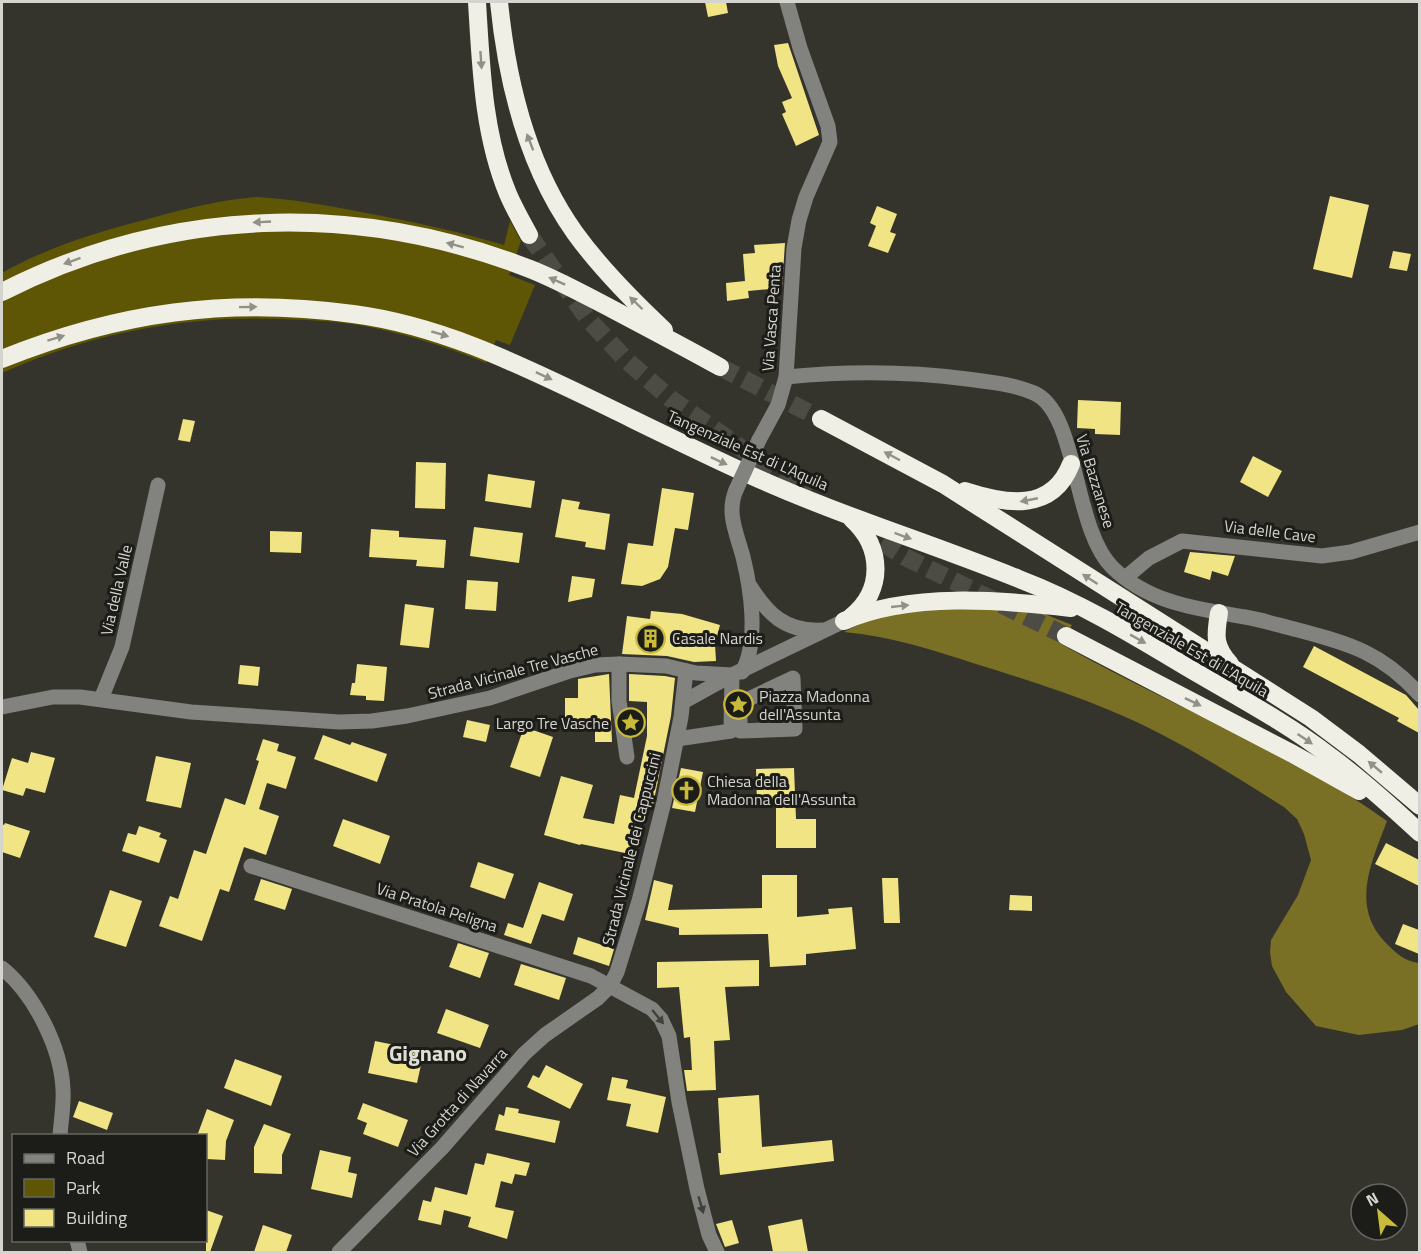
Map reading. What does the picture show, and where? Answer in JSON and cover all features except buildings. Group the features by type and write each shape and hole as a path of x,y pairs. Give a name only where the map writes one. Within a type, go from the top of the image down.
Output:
{"highway":[{"path":"477,2 482,73 491,141 508,195 529,235"},
{"path":"499,2 513,89 537,162 558,206 592,255 626,294 678,344"},
{"path":"2,292 49,270 116,246 172,232 238,224 325,222 452,244 511,262 568,286 720,367"},
{"name":"Tangenziale Est di L'Aquila","path":"2,359 46,341 95,327 154,314 212,307 306,309 357,314 445,335 490,352 754,477 848,516 1019,579 1087,610 1283,724 1329,755 1414,827"},
{"name":"Tangenziale Est di L'Aquila","path":"822,418 943,484 1311,717 1359,754 1419,806"},
{"path":"943,484 1001,501 1031,501 1042,497 1059,484 1071,464"},
{"path":"844,621 857,612 867,598 876,567 874,550 868,537 848,516"},
{"path":"844,621 882,608 969,601 1022,603 1087,610"},
{"path":"1219,613 1215,633 1217,642 1221,652 1235,670"},
{"path":"1066,636 1293,754 1343,782 1414,827"}],"street":[{"name":"Via Vasca Penta","path":"737,673 745,665 751,632 748,584 731,505 759,440 778,405 786,377 797,228 801,209 831,140 787,2"},
{"name":"Via Bazzanese","path":"786,377 856,372 913,374 986,381 1027,390 1045,400 1055,414 1063,432 1084,510 1097,546 1110,565 1125,578 1159,598 1219,613 1251,618 1355,646 1386,663 1419,695"},
{"name":"Via della Valle","path":"101,699 122,647 158,485"},
{"name":"Via delle Cave","path":"1125,578 1145,561 1182,541 1322,556 1351,552 1419,532"},
{"path":"748,584 766,609 785,623 803,630 826,630"},
{"path":"683,702 844,621"},
{"path":"619,664 619,701 627,757"},
{"name":"Strada Vicinale Tre Vasche","path":"2,707 53,697 101,699 191,712 330,722 364,722 407,716 490,698 595,665 671,666 686,671 737,673"},
{"path":"686,671 677,739 731,731 736,725"},
{"path":"736,708 740,703 793,678 799,701 795,729 740,731 736,725 736,708 737,673"},
{"name":"Strada Vicinale dei Cappuccini","path":"610,986 619,967 639,901 677,739"},
{"name":"Via Pratola Peligna","path":"251,866 591,976 610,986"},
{"path":"2,968 16,980 32,1000 57,1058 64,1095 60,1134"},
{"path":"610,986 652,1009 667,1029 673,1052 679,1102 696,1189 709,1235 717,1252"},
{"name":"Via Grotta di Navarra","path":"339,1252 449,1140 524,1054 545,1035 598,998 610,986"}],"green space":[{"path":"257,197 283,199 379,215 504,245 510,221 521,241 509,275 535,285 510,345 496,340 486,363 424,341 359,325 282,319 209,320 104,337 36,359 2,373 2,273 55,248 110,229 202,205"}],"shaded area":[{"path":"971,606 1042,613 1072,625 1061,644 1268,749 1348,795 1387,821 1375,852 1367,883 1368,913 1374,928 1389,946 1405,958 1419,963 1419,1024 1402,1030 1359,1035 1316,1026 1286,992 1272,966 1271,940 1298,895 1311,860 1297,819 1284,807 1177,742 1093,703 927,649 895,640 844,632 867,620 889,613"}],"tunnel":[{"path":"529,235 588,319 626,360 671,399 808,495"},
{"path":"720,367 821,419"},
{"path":"859,528 905,557 1066,636"}],"place":[{"name":"Casale Nardis","path":"651,638"},
{"name":"Piazza Madonna dell'Assunta","path":"738,705"},
{"name":"Largo Tre Vasche","path":"630,723"},
{"name":"Chiesa della Madonna dell'Assunta","path":"686,790"}],"district":[{"name":"Gignano","path":"428,1053"}]}
